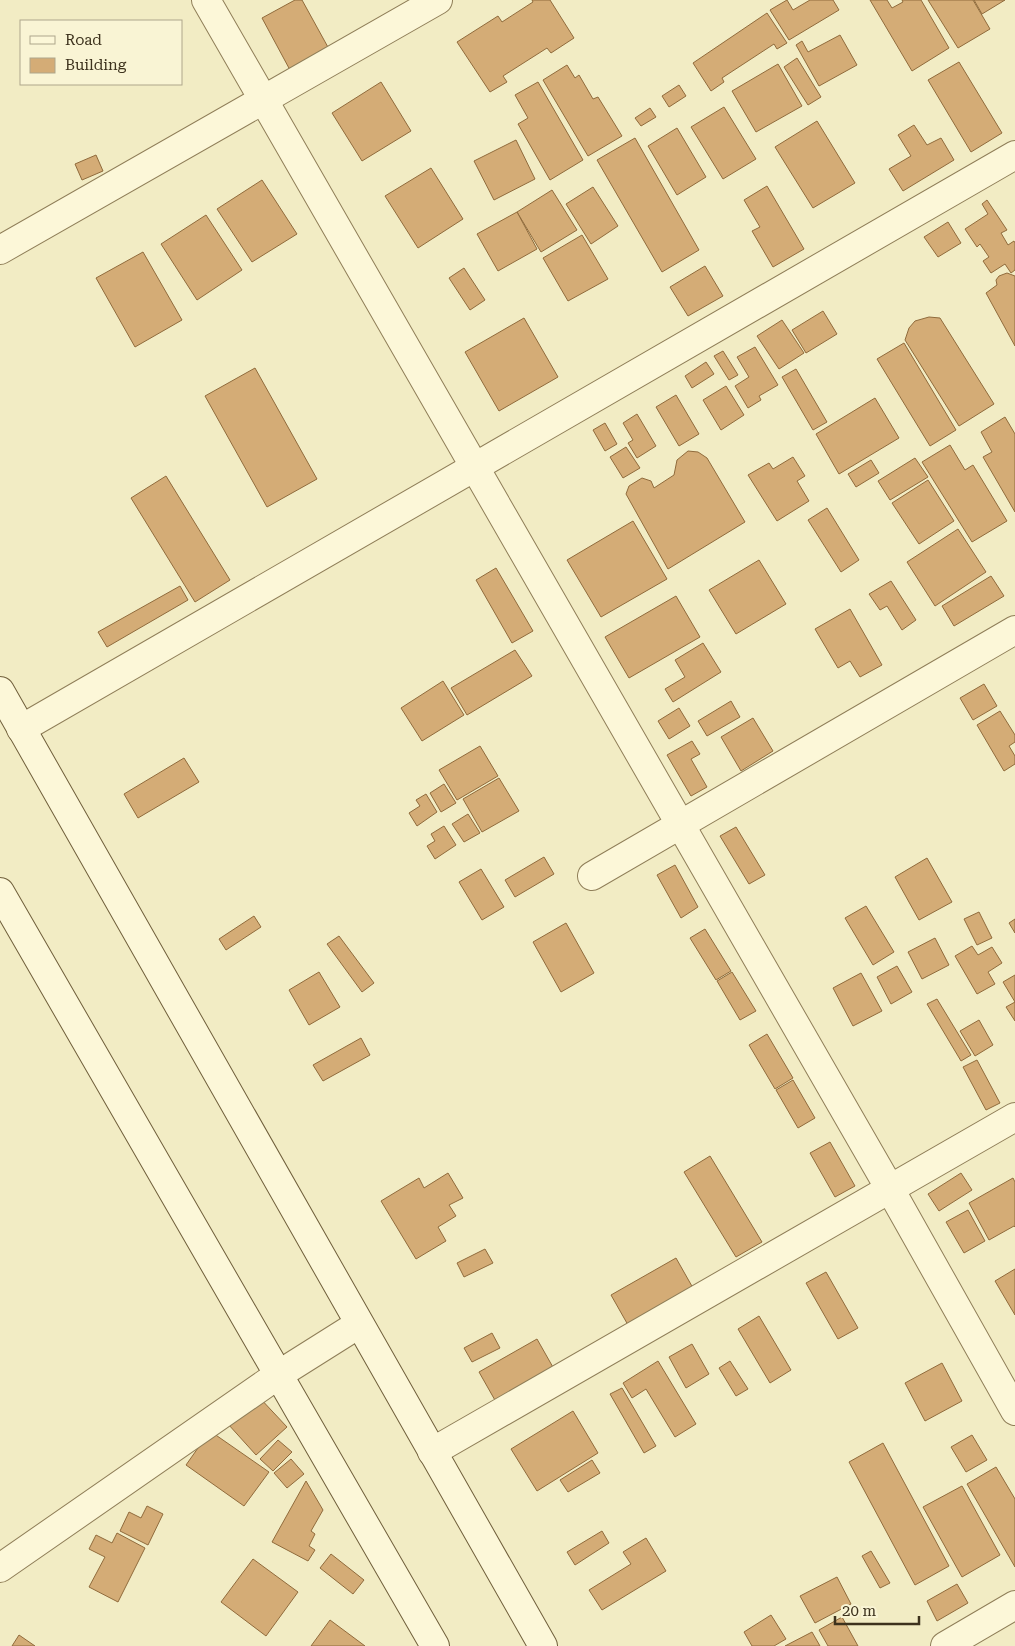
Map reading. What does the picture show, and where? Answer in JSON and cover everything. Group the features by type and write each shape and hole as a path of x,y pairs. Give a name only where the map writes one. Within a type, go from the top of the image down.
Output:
{"street":[{"path":"206,0 890,1189 1015,1411"},
{"path":"0,250 438,0"},
{"path":"21,729 1015,154"},
{"path":"592,876 1015,630"},
{"path":"0,691 543,1646"},
{"path":"0,892 435,1646"},
{"path":"432,1452 1015,1117"},
{"path":"0,1568 278,1374 359,1324"},
{"path":"945,1646 1015,1606"}],"building":[{"path":"295,0 302,0 329,49 290,70 262,18"},
{"path":"532,0 550,0 574,38 551,53 547,48 503,76 507,82 490,92 457,42 498,16 502,22 533,2"},
{"path":"787,0 793,10 810,0 833,0 839,10 789,40 770,10"},
{"path":"870,0 887,0 892,8 903,2 902,0 921,0 949,48 912,71"},
{"path":"928,0 973,0 990,29 958,48"},
{"path":"974,0 1005,0 982,14"},
{"path":"767,13 787,43 777,49 774,44 722,78 724,82 711,91 693,63"},
{"path":"840,35 857,65 819,86 796,45 802,41 808,52"},
{"path":"797,58 821,97 808,105 784,67"},
{"path":"959,62 1002,133 971,152 928,80"},
{"path":"778,64 802,106 756,132 732,91"},
{"path":"567,65 575,78 579,75 593,99 598,97 622,136 588,156 543,80"},
{"path":"381,82 411,131 362,161 332,113"},
{"path":"538,82 583,160 550,180 518,124 528,118 515,95"},
{"path":"679,85 686,96 669,107 662,96"},
{"path":"724,107 756,159 723,179 691,127"},
{"path":"650,108 656,117 641,126 635,118"},
{"path":"817,121 855,183 813,208 775,147"},
{"path":"914,125 927,145 941,138 954,160 903,191 889,169 911,156 898,135"},
{"path":"677,128 706,177 677,195 648,146"},
{"path":"635,138 699,250 662,272 597,160"},
{"path":"516,140 535,179 494,200 474,161"},
{"path":"96,155 103,171 82,180 75,164"},
{"path":"431,168 463,219 418,248 385,196"},
{"path":"262,180 297,234 252,262 217,209"},
{"path":"767,186 804,249 773,267 752,231 760,227 744,200"},
{"path":"593,187 618,226 591,244 566,204"},
{"path":"552,190 577,230 541,252 517,212"},
{"path":"987,200 1007,230 1001,233 1008,245 1014,241 1015,243 1015,270 1011,273 1005,264 991,273 983,261 989,257 980,244 977,247 965,229 988,214 982,204"},
{"path":"517,212 537,249 498,271 477,234"},
{"path":"206,215 242,270 197,300 161,244"},
{"path":"948,222 961,243 938,257 924,237"},
{"path":"582,235 608,279 568,301 543,258"},
{"path":"143,252 182,320 135,347 96,278"},
{"path":"705,266 723,296 688,316 670,287"},
{"path":"464,268 485,300 470,310 449,278"},
{"path":"1007,273 1015,276 1015,346 986,293 997,285 996,280 999,276"},
{"path":"823,311 837,334 806,353 792,330"},
{"path":"929,317 940,318 994,404 959,426 905,340 909,328 915,321"},
{"path":"524,318 558,377 499,411 465,352"},
{"path":"782,320 804,353 779,369 757,336"},
{"path":"904,343 956,430 930,446 877,359"},
{"path":"755,347 778,385 759,396 761,400 748,408 735,386 749,377 737,357"},
{"path":"723,351 738,375 729,380 714,356"},
{"path":"706,362 714,374 692,388 685,376"},
{"path":"255,368 317,479 267,507 205,396"},
{"path":"796,369 827,422 813,430 782,377"},
{"path":"726,386 744,415 721,430 703,400"},
{"path":"676,395 699,434 679,446 656,407"},
{"path":"875,398 899,438 839,474 816,434"},
{"path":"637,414 656,446 637,458 628,443 633,440 623,423"},
{"path":"1005,417 1015,434 1015,512 983,457 992,452 981,432"},
{"path":"605,423 617,444 605,451 593,430"},
{"path":"950,445 965,470 973,465 1007,521 972,542 922,462"},
{"path":"626,447 640,468 623,478 610,457"},
{"path":"688,451 698,452 707,458 745,522 668,569 626,494 629,486 642,478 651,481 654,488 674,475 677,460"},
{"path":"793,457 805,476 797,481 809,501 777,521 748,475 769,463 773,469"},
{"path":"915,458 928,477 890,500 878,481"},
{"path":"871,460 879,473 856,487 848,474"},
{"path":"166,476 230,580 195,602 131,498"},
{"path":"928,480 954,521 919,544 892,503"},
{"path":"827,508 859,560 841,572 808,520"},
{"path":"633,521 667,579 601,617 567,560"},
{"path":"958,529 986,572 935,606 907,562"},
{"path":"759,560 786,604 736,634 709,590"},
{"path":"496,568 533,631 512,643 476,580"},
{"path":"991,576 1004,596 954,626 942,606"},
{"path":"891,581 916,620 902,630 887,606 880,610 869,594"},
{"path":"180,586 188,600 107,647 98,632"},
{"path":"676,596 700,637 629,678 605,637"},
{"path":"850,609 882,665 860,677 850,661 838,668 815,629"},
{"path":"703,643 721,672 673,702 665,689 685,677 675,660"},
{"path":"515,650 532,676 467,715 451,688"},
{"path":"443,681 464,715 422,741 401,708"},
{"path":"984,684 997,706 973,720 960,698"},
{"path":"731,701 740,717 707,736 698,721"},
{"path":"679,708 690,726 669,739 658,721"},
{"path":"1000,711 1015,735 1015,742 1009,746 1015,756 1015,764 1004,771 977,725"},
{"path":"753,718 773,751 741,771 721,737"},
{"path":"692,741 700,754 691,759 707,787 691,796 667,755"},
{"path":"480,746 498,776 457,800 439,770"},
{"path":"184,758 199,782 138,818 124,794"},
{"path":"499,778 519,811 482,832 463,799"},
{"path":"444,784 456,803 441,812 430,793"},
{"path":"426,794 437,812 417,826 409,813 420,806 416,800"},
{"path":"468,814 480,833 464,842 452,824"},
{"path":"444,826 456,845 435,859 427,846 435,841 431,834"},
{"path":"736,827 765,875 749,884 720,836"},
{"path":"544,857 554,874 515,897 505,880"},
{"path":"927,858 952,902 919,920 895,877"},
{"path":"675,865 698,907 681,918 657,875"},
{"path":"481,869 504,907 482,920 459,882"},
{"path":"866,906 894,952 873,965 845,918"},
{"path":"979,912 992,938 977,945 964,919"},
{"path":"254,916 261,927 226,950 219,939"},
{"path":"1015,919 1015,933 1009,923"},
{"path":"566,923 594,973 561,992 533,942"},
{"path":"705,929 731,971 716,980 690,938"},
{"path":"339,936 374,983 362,992 327,944"},
{"path":"935,938 949,965 922,979 908,952"},
{"path":"972,946 978,955 992,947 1002,963 988,972 995,984 977,994 955,956"},
{"path":"897,966 912,992 891,1004 877,977"},
{"path":"319,972 340,1007 309,1025 289,990"},
{"path":"732,972 756,1011 740,1020 717,981"},
{"path":"861,973 882,1011 853,1026 833,988"},
{"path":"1015,975 1015,1002 1003,982"},
{"path":"937,999 971,1055 961,1061 927,1004"},
{"path":"1015,1002 1015,1021 1006,1007"},
{"path":"979,1020 993,1045 975,1056 960,1031"},
{"path":"767,1034 793,1078 775,1089 749,1045"},
{"path":"361,1038 370,1055 323,1081 313,1065"},
{"path":"977,1060 1000,1103 986,1110 963,1067"},
{"path":"793,1080 815,1118 798,1128 776,1090"},
{"path":"830,1142 855,1186 835,1197 810,1153"},
{"path":"710,1156 762,1242 736,1257 684,1172"},
{"path":"448,1173 463,1198 449,1205 456,1216 438,1227 446,1241 416,1259 381,1201 419,1178 424,1188"},
{"path":"961,1173 972,1190 939,1211 928,1194"},
{"path":"1013,1178 1015,1182 1015,1227 989,1240 969,1203"},
{"path":"968,1210 985,1241 964,1253 946,1222"},
{"path":"485,1249 493,1263 464,1277 457,1263"},
{"path":"676,1258 693,1288 628,1325 611,1295"},
{"path":"1015,1269 1015,1315 995,1281"},
{"path":"826,1272 858,1328 838,1339 806,1283"},
{"path":"759,1316 791,1370 770,1383 738,1329"},
{"path":"492,1333 500,1348 472,1362 464,1348"},
{"path":"537,1339 554,1369 496,1402 479,1372"},
{"path":"692,1344 709,1374 686,1388 669,1357"},
{"path":"658,1361 696,1424 675,1437 646,1389 632,1398 623,1383"},
{"path":"730,1361 748,1389 736,1396 719,1368"},
{"path":"942,1363 962,1401 925,1421 905,1383"},
{"path":"622,1388 656,1446 644,1453 610,1394"},
{"path":"258,1396 287,1427 256,1455 228,1424"},
{"path":"573,1411 598,1453 537,1491 511,1449"},
{"path":"210,1431 269,1472 244,1506 186,1465"},
{"path":"972,1435 987,1460 966,1472 951,1447"},
{"path":"278,1440 292,1452 273,1471 260,1459"},
{"path":"883,1443 949,1566 915,1585 849,1462"},
{"path":"291,1459 304,1474 287,1488 274,1473"},
{"path":"592,1460 600,1473 568,1492 560,1480"},
{"path":"996,1467 1015,1499 1015,1567 967,1484"},
{"path":"306,1481 323,1510 311,1531 315,1534 309,1546 315,1550 308,1561 272,1542"},
{"path":"962,1486 1000,1555 962,1577 923,1507"},
{"path":"147,1506 163,1514 148,1545 120,1531 129,1512 141,1518"},
{"path":"602,1531 609,1543 575,1565 567,1552"},
{"path":"117,1533 145,1548 118,1602 89,1587 105,1557 89,1549 96,1535 112,1543"},
{"path":"646,1538 666,1571 602,1610 589,1590 631,1564 623,1552"},
{"path":"871,1551 890,1583 880,1588 862,1556"},
{"path":"331,1554 364,1580 353,1594 320,1568"},
{"path":"253,1559 298,1592 266,1636 221,1602"},
{"path":"837,1577 851,1604 815,1623 800,1596"},
{"path":"957,1584 968,1603 937,1621 927,1601"},
{"path":"771,1615 786,1639 774,1646 752,1646 744,1632"},
{"path":"842,1617 858,1646 828,1646 819,1630"},
{"path":"330,1620 365,1646 311,1646"},
{"path":"812,1632 820,1646 785,1646"},
{"path":"19,1635 35,1646 12,1646"}]}
